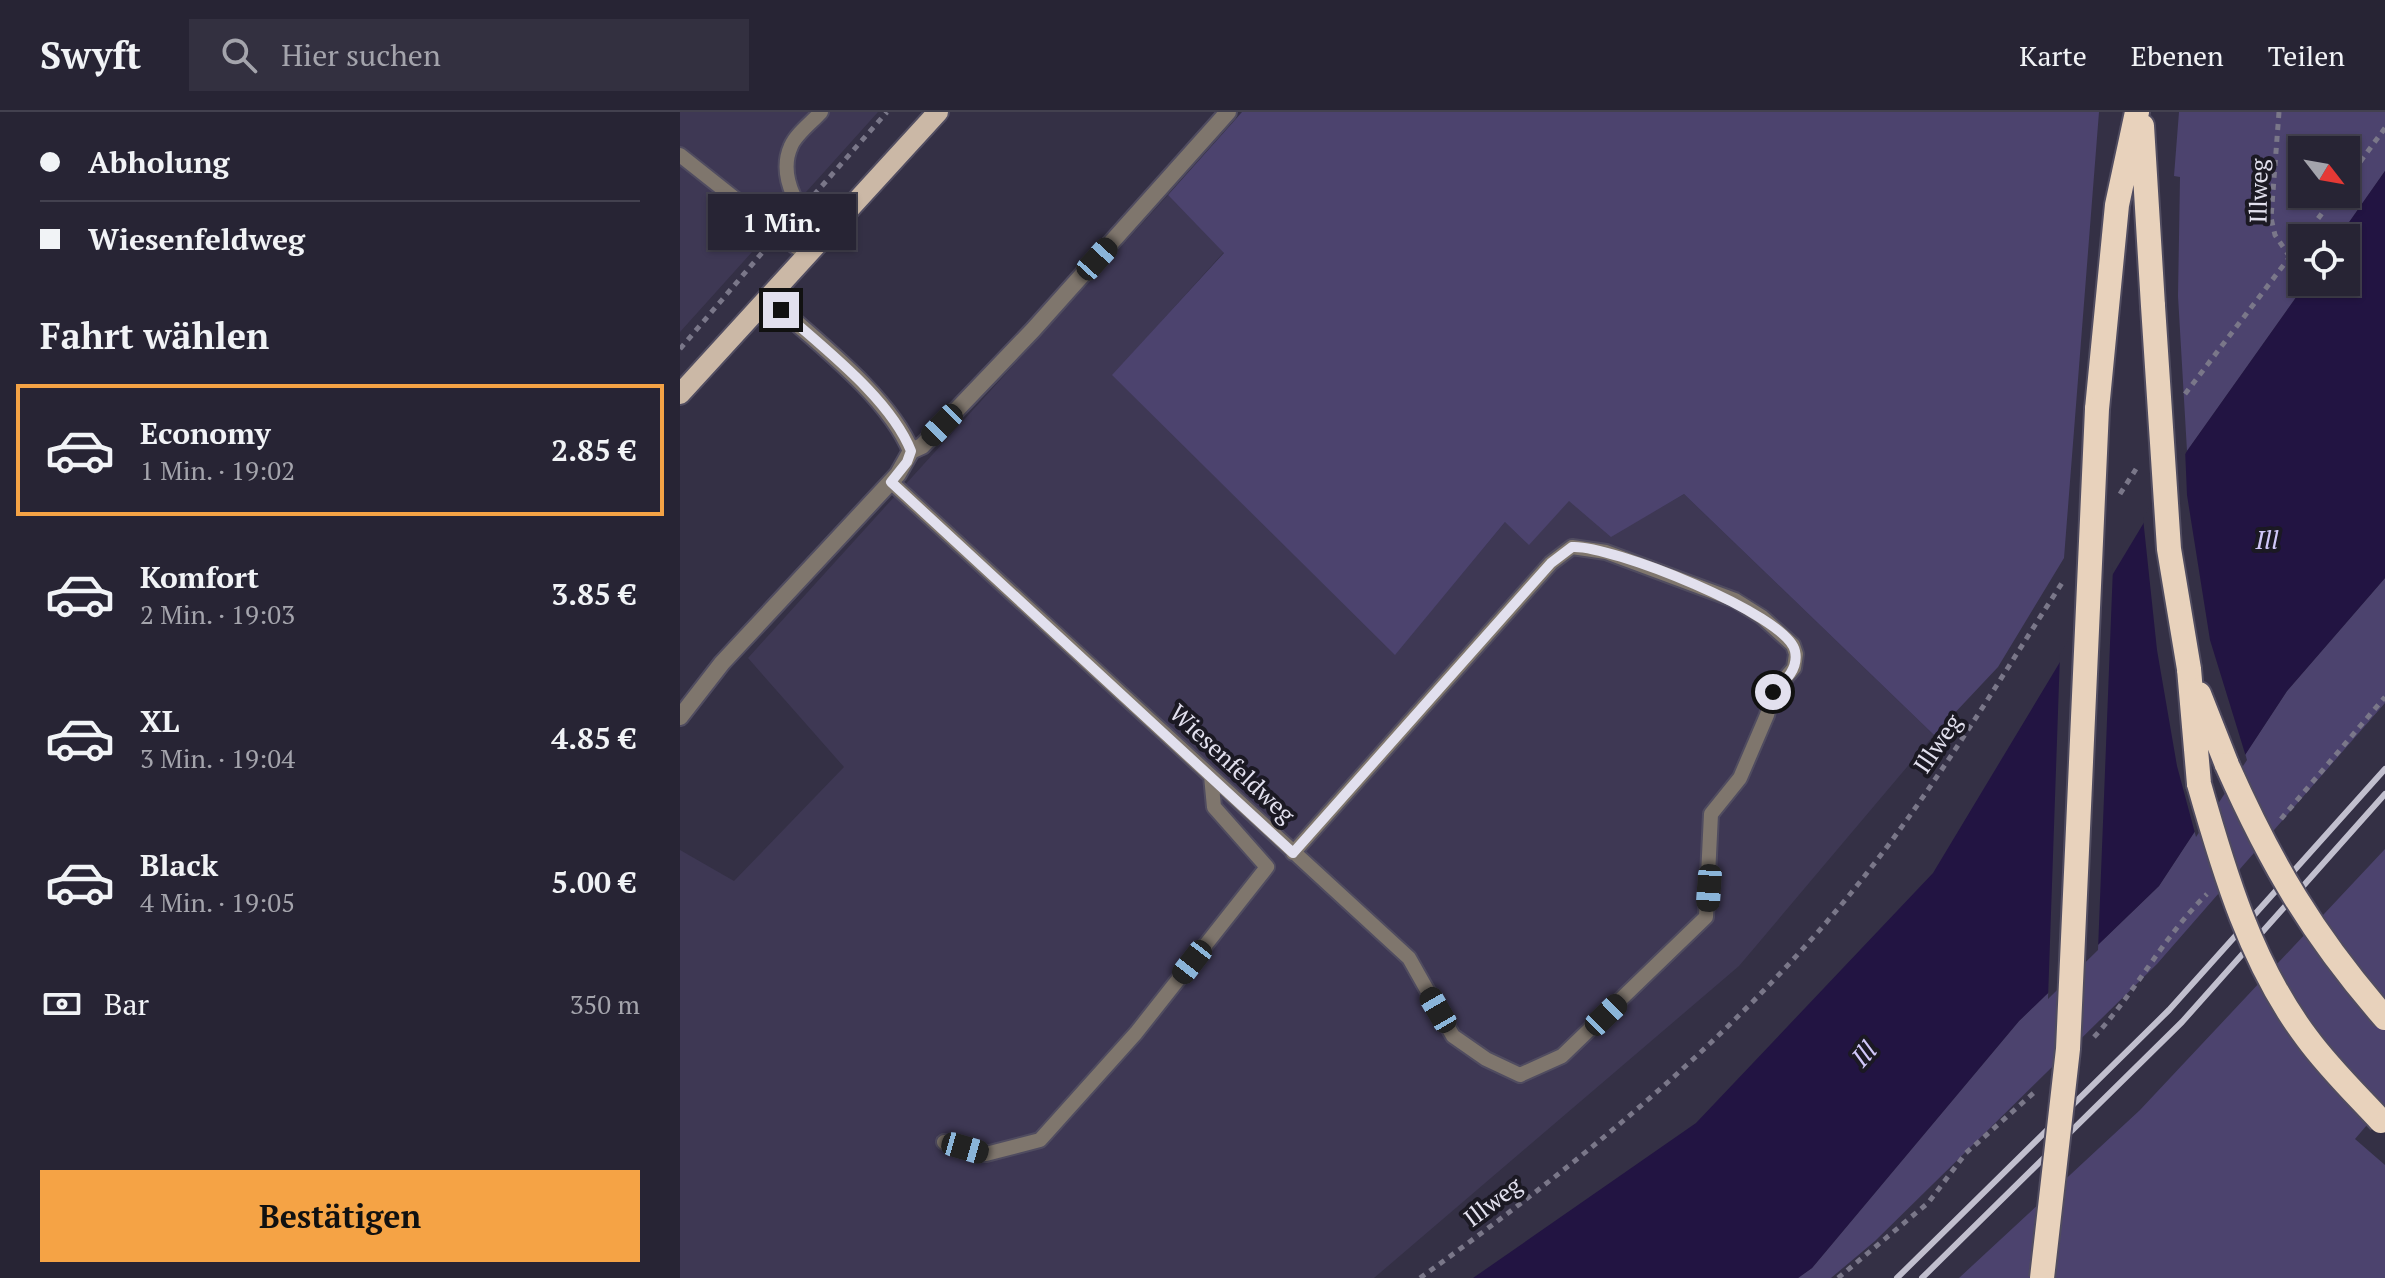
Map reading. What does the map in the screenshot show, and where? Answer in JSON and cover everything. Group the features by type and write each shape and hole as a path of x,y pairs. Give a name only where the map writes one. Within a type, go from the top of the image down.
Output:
{"highway":[{"path":"2139,112 2169,549 2189,669 2199,784 2223,866 2254,947 2306,1038 2383,1123"},
{"path":"2042,1278 2068,1049 2097,409 2117,205 2139,112"},
{"path":"2189,669 2262,845 2304,917 2339,966 2385,1018"}],"main road":[{"path":"680,394 938,112"}],"street":[{"path":"911,451 922,446 1033,330 1228,112"},
{"path":"680,717 722,663 891,482 907,462 911,451 906,438 877,401 768,298"}],"lane":[{"path":"821,112 791,146 788,180 800,211 822,238"},
{"path":"680,155 806,255"},
{"name":"Wiesenfeldweg","path":"891,482 1293,853 1409,958 1453,1036 1486,1059 1520,1075 1562,1056 1706,917 1711,814 1740,778 1767,715 1773,692 1794,668 1793,645 1762,617 1735,600 1606,552 1572,547 1551,563 1293,853"},
{"path":"944,1142 986,1154 1040,1140 1136,1033 1267,867 1214,807 1211,776"}],"path":[{"name":"Illweg","path":"2279,112 2271,218 2275,235 2288,254"},
{"path":"2360,162 2385,128"},
{"path":"2180,402 2205,364 2288,260"},
{"path":"2114,504 2139,466"},
{"name":"Illweg","path":"1420,1278 1523,1204 1650,1097 1760,996 1851,893 1946,766 2064,581"},
{"path":"2278,822 2385,697"},
{"path":"2085,1047 2122,1007 2178,923 2212,889"},
{"path":"1838,1278 1928,1203 1966,1153 2049,1079"}],"shaded area":[{"path":"680,112 878,112 680,332"},
{"path":"1242,112 2099,112 2064,558 1998,667 1934,735 1684,494 1611,537 1569,501 1529,545 1505,522 1395,655 1112,375 1224,253 1168,195"},
{"path":"2179,112 2385,112 2385,171 2360,207 2360,136 2288,136 2288,208 2359,208 2348,224 2288,224 2288,296 2297,296 2187,451 2178,296 2180,177 2174,176"},
{"path":"1168,195 1224,252 1113,375 1395,654 1505,522 1569,500 1611,536 1684,494 1934,735 1739,966 1374,1278 680,1278 680,850 734,881 844,767 748,658"},
{"path":"2385,578 2385,703 2157,964 1875,1241 1831,1278 1798,1278 1812,1268 2019,1021 2159,886 2287,691"},
{"path":"2385,849 2385,1104 2355,1139 2385,1165 2385,1278 1959,1278 2140,1110"}],"water":[{"name":"Ill","path":"2385,171 2385,578 2287,691 2159,886 2019,1021 1812,1268 1798,1278 1473,1278 1696,1123 1933,873 2187,451 2297,296 2360,296 2360,224 2348,224"}],"pier":[{"path":"2185,448 2187,495 2210,640 2247,760 2196,837 2177,766 2157,650 2143,518"},
{"path":"2113,567 2098,950 2048,999 2060,654"}],"railway":[{"path":"1897,1278 2169,1010 2385,769"},
{"path":"1922,1278 2182,1022 2385,794"}],"route":[{"path":"781,310 877,401 906,438 911,451 907,462 891,482 1293,853 1551,563 1562,551 1572,547 1606,552 1735,600 1762,617 1782,633 1793,645 1796,654 1794,668 1773,692"}]}
